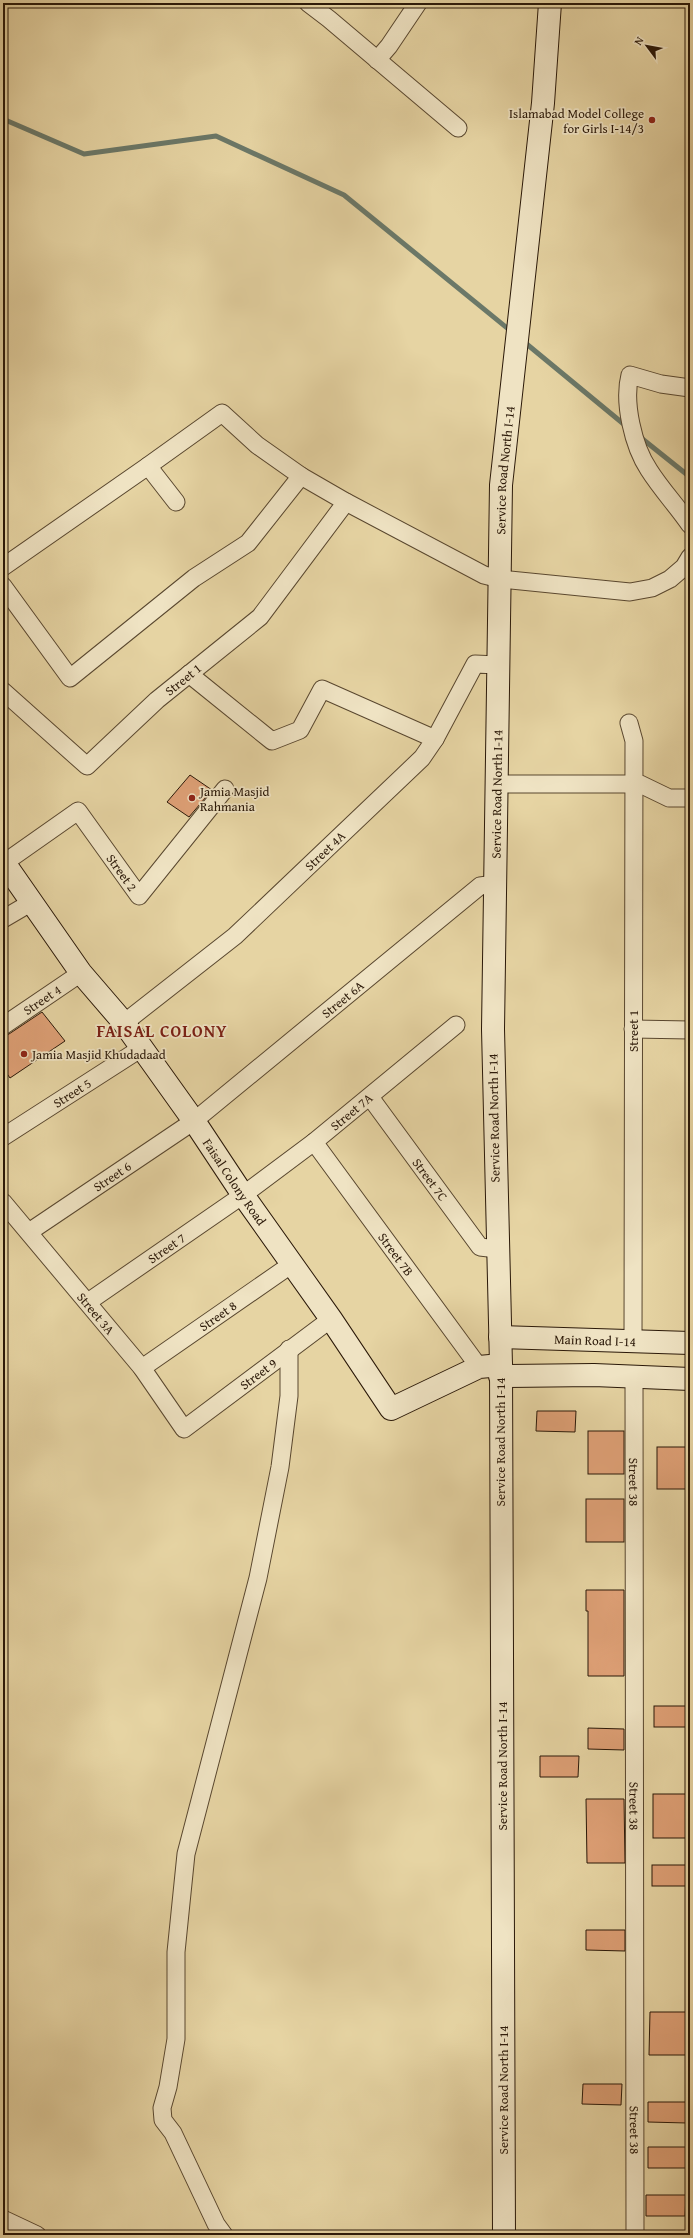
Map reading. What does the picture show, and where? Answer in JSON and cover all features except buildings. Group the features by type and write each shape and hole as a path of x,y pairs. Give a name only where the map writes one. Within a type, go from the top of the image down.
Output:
{"main road":[{"name":"Service Road North I-14","path":"504,2235 500,1337 493,1029 501,485 540,126 550,3"},
{"name":"Faisal Colony Road","path":"4,862 81,973 124,1023 140,1049 194,1121 243,1195 331,1319 391,1409 479,1367 500,1371"},
{"name":"Main Road I-14","path":"500,1337 690,1343"},
{"path":"594,1375 595,1340"},
{"path":"500,1371 690,1379"}],"street":[{"path":"308,3 330,19 458,128"},
{"path":"377,60 389,46 418,3"},
{"path":"690,388 661,384 630,375 627,388 627,405 637,442 648,469 690,524"},
{"path":"3,566 222,413 257,445 301,476 346,502 484,575 500,579 630,592 652,588 670,579 684,567 690,557"},
{"path":"148,466 176,502"},
{"path":"3,586 70,678 194,578 248,543 301,476"},
{"name":"Street 1","path":"3,691 87,766 157,700 260,617 346,502"},
{"name":"Street 4A","path":"124,1023 235,936 422,758 435,739 475,664 498,665"},
{"path":"189,674 272,741 300,730 322,689 435,739"},
{"name":"Street 1","path":"629,723 634,741 633,1341"},
{"path":"496,784 640,784 669,798 690,798"},
{"name":"Street 2","path":"4,862 78,811 139,896 225,788"},
{"name":"Street 6A","path":"194,1121 480,886 495,884"},
{"path":"3,919 32,902"},
{"name":"Street 4","path":"3,1026 81,973"},
{"name":"Street 7A","path":"243,1195 314,1142 456,1025"},
{"path":"634,1029 690,1030"},
{"name":"Street 5","path":"3,1136 140,1049"},
{"name":"Street 7C","path":"370,1097 480,1247 497,1249"},
{"name":"Street 6","path":"29,1232 194,1121"},
{"name":"Street 7B","path":"314,1142 479,1367"},
{"name":"Street 7","path":"88,1302 243,1195"},
{"name":"Street 3A","path":"3,1202 142,1368 184,1429"},
{"name":"Street 8","path":"142,1368 292,1264"},
{"name":"Street 9","path":"184,1429 331,1319"},
{"path":"224,2235 173,2133 163,2120 162,2108 168,2087 176,2039 176,1952 186,1854 258,1578 280,1467 289,1396 289,1349"},
{"name":"Street 38","path":"634,1377 635,2235"},
{"path":"3,2219 37,2235"}],"waterway":[{"path":"3,119 84,154 216,136 344,195 512,332"},
{"path":"523,341 626,426"},
{"path":"640,437 690,477"}],"place":[{"name":"Islamabad Model College for Girls I-14/3","path":"652,120"},
{"name":"Jamia Masjid Rahmania","path":"192,798"},
{"name":"Jamia Masjid Khudadaad","path":"24,1054"}],"district":[{"name":"FAISAL COLONY","path":"162,1030"}]}
